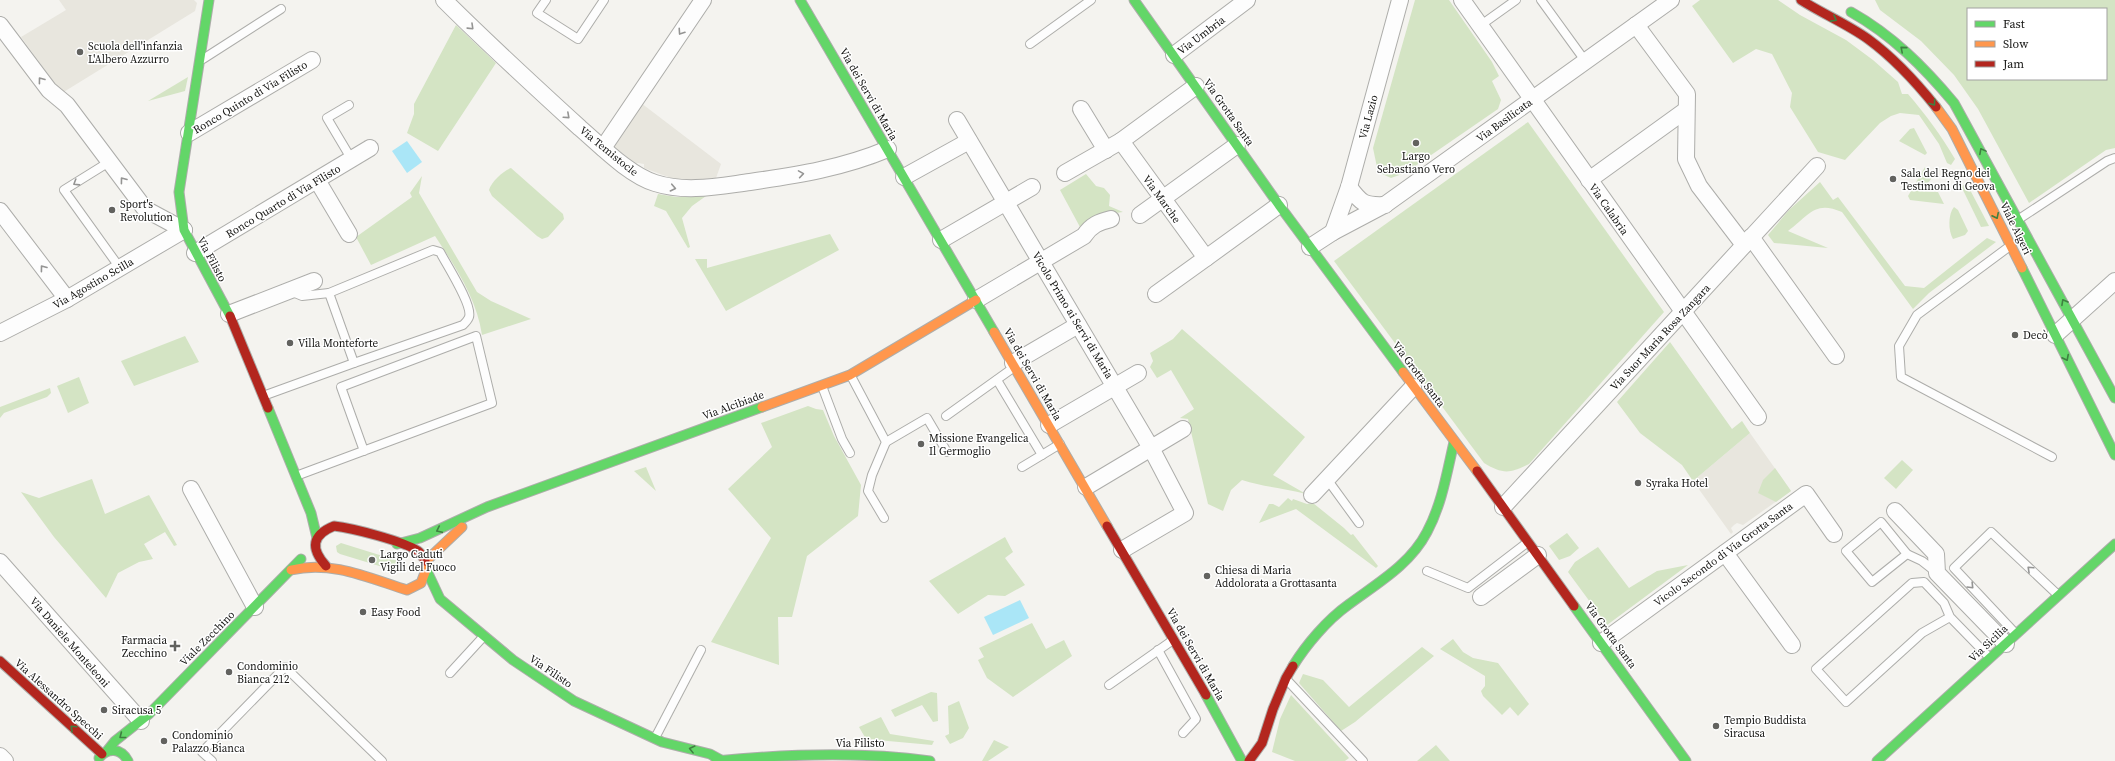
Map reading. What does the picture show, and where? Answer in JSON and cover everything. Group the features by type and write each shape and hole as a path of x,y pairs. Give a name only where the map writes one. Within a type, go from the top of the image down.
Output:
{"street":[{"name":"Via Filisto","path":"209,0 180,192 184,230 228,314 311,513 318,557 326,566"},
{"name":"Via Temistocle","path":"444,0 511,66 603,148 639,176 654,183 678,189 716,187 821,171 862,160 888,149"},
{"path":"603,148 703,0"},
{"name":"Via dei Servi di Maria","path":"800,0 1086,487 1232,740 1242,761"},
{"name":"Via Grotta Santa","path":"1134,0 1279,205 1533,548 1683,759"},
{"name":"Via Umbria","path":"1174,55 1247,0"},
{"name":"Via Lazio","path":"1333,232 1349,187 1400,0"},
{"name":"Via Calabria","path":"1462,0 1534,99 1589,180 1758,417"},
{"name":"Via Basilicata","path":"1310,247 1333,232 1386,204 1671,0"},
{"name":"Viale Algeri","path":"1801,0 1855,30 1885,53 1928,96 1952,129 2115,455"},
{"name":"Viale Algeri","path":"1840,7 1861,16 1882,31 1934,79 1954,103 2073,318 2115,398"},
{"path":"0,25 49,90 67,105 145,209 184,230"},
{"path":"1636,25 1687,94 1686,159 1700,186 1747,241 1836,356"},
{"name":"Ronco Quinto di Via Filisto","path":"189,133 312,60"},
{"path":"1065,173 1121,141 1196,86"},
{"path":"1081,108 1106,150"},
{"path":"1589,180 1686,110"},
{"name":"Vicolo Primo ai Servi di Maria","path":"957,120 1115,386 1151,448 1185,512 1122,550"},
{"path":"904,177 969,141"},
{"name":"Via Marche","path":"1121,141 1206,258"},
{"path":"1140,215 1237,145"},
{"name":"Ronco Quarto di Via Filisto","path":"195,253 370,148"},
{"name":"Via Suor Maria Rosa Zangara","path":"1503,507 1817,166"},
{"path":"317,180 349,234"},
{"path":"941,240 1032,187"},
{"path":"1349,187 1359,201 1370,206 1386,204"},
{"path":"1156,294 1279,205"},
{"path":"0,211 66,299"},
{"path":"976,300 1084,236 1089,227 1111,219"},
{"name":"Via Agostino Scilla","path":"0,333 66,299 184,230"},
{"path":"228,314 314,281"},
{"path":"2055,335 2115,281"},
{"name":"Via Alcibiade","path":"487,507 850,376 976,300"},
{"path":"1014,365 1078,324"},
{"path":"1049,425 1138,373"},
{"path":"1312,495 1413,387"},
{"path":"1086,487 1184,429"},
{"path":"1249,761 1262,743 1273,709 1286,678 1305,647 1346,606 1386,578 1408,559 1427,533 1441,499 1454,442"},
{"path":"191,489 255,607"},
{"name":"Vicolo Secondo di Via Grotta Santa","path":"1601,643 1806,494 1834,534"},
{"path":"397,544 420,538 487,507"},
{"path":"407,590 421,583 426,566 440,546 487,507"},
{"path":"1895,510 1936,554 1937,573 2011,639"},
{"path":"311,513 418,551 440,599"},
{"name":"Viale Zecchino","path":"140,722 291,570 320,533 333,526 347,527"},
{"name":"Via Sicilia","path":"1877,761 2115,544"},
{"path":"1481,597 1533,548"},
{"path":"1725,553 1792,645"},
{"name":"Via Daniele Monteleoni","path":"0,562 140,722"},
{"path":"291,570 301,566 326,566 440,599"},
{"name":"Via Filisto","path":"440,599 513,660 574,702 658,741"},
{"name":"Via Alessandro Specchi","path":"0,661 100,757"},
{"path":"133,737 140,722"},
{"path":"100,757 115,741 140,722"},
{"path":"658,741 680,756"},
{"path":"658,741 710,754 723,761"},
{"path":"100,757 115,749 127,755"},
{"name":"Via Filisto","path":"723,761 746,757 790,756 815,758 889,755 930,761"},
{"path":"0,756 5,761"},
{"path":"776,761 790,756"}],"lane":[{"path":"546,0 538,13 578,39 604,0"},
{"path":"1030,44 1091,0"},
{"path":"1481,25 1516,0"},
{"path":"1541,0 1586,62"},
{"path":"201,60 281,9"},
{"path":"349,105 326,118 352,160"},
{"path":"2018,219 2107,160 2115,158"},
{"path":"109,162 64,190 120,268"},
{"path":"2011,246 1917,315 1899,346 1901,377 2052,457"},
{"path":"263,397 463,324 469,318 469,310 440,252 434,250 329,293 302,296 290,290"},
{"path":"329,293 354,363"},
{"path":"295,476 492,403 476,336 341,387 364,450"},
{"path":"946,416 997,380 1014,365"},
{"path":"850,376 886,442"},
{"path":"997,380 1042,455"},
{"path":"822,386 842,439 850,453"},
{"path":"884,518 868,490 872,475 886,442 928,418 947,452"},
{"path":"1022,467 1060,444"},
{"path":"1327,479 1359,522"},
{"path":"1907,554 1872,582 1846,550 1881,522 1907,554 1922,561 1937,573"},
{"path":"2011,639 1954,568 1991,532 2058,595"},
{"path":"1427,571 1468,588 1533,548"},
{"path":"1950,617 1922,632 1846,702 1816,669 1912,583 1924,582 1944,603 1950,617 1990,658"},
{"path":"450,673 484,636"},
{"path":"1109,685 1174,639"},
{"path":"658,741 701,650"},
{"path":"1158,650 1196,719 1183,733"},
{"path":"212,761 202,752 285,667 382,761"},
{"path":"1286,678 1363,761"}],"shaded area":[{"name":"Scuola dell'infanzia L'Albero Azzurro","path":"59,0 194,0 197,3 195,11 62,93 21,37 66,10"},
{"path":"641,103 721,164 716,178 679,181 644,168 644,164 636,164 612,145"},
{"path":"1750,433 1791,491 1743,525 1737,523 1734,525 1731,528 1733,532 1731,534 1693,481"}],"green space":[{"name":"Largo Sebastiano Vero","path":"1415,0 1449,0 1492,62 1499,76 1492,81 1501,100 1498,109 1405,173 1391,178 1378,172 1373,148"},
{"path":"1700,0 1778,0 1800,15 1846,40 1873,60 1898,82 1902,94 1908,94 1915,102 1939,133 1955,159 1951,165 1947,163 1939,144 1919,115 1900,113 1891,116 1880,123 1845,160 1818,152 1790,107 1792,93 1772,54 1756,49 1733,63 1692,6"},
{"path":"1875,0 2115,0 2115,148 2106,150 2029,203 1978,109 1954,75 1921,41 1880,10"},
{"path":"456,25 496,63 438,151 407,133 414,114 414,104"},
{"path":"188,77 185,91 148,101"},
{"path":"1528,122 1664,312 1529,464 1516,470 1501,471 1484,463 1334,261"},
{"path":"1914,128 1927,153 1925,155 1899,141 1910,129"},
{"path":"1925,167 1931,179 1922,191 1938,192 1944,204 1910,200 1908,196"},
{"path":"511,168 563,214 564,219 548,237 542,239 537,236 492,196 489,190 492,184 501,174"},
{"path":"1086,174 1096,186 1104,188 1110,195 1109,206 1123,212 1109,214 1080,227 1060,190"},
{"path":"422,176 419,193 477,292 491,301 531,319 482,335 475,309 464,283 435,236 371,265 356,237 412,197 410,193"},
{"path":"1820,182 1833,200 1838,197 1905,286 1924,288 1987,238 1996,242 1929,293 1913,309 1842,212 1825,208 1813,211 1788,231 1828,248 1774,243 1768,235 1789,210"},
{"path":"1963,185 1968,186 1989,226 1981,227 1962,188"},
{"path":"658,194 676,197 706,196 692,206 682,218 690,247 688,248 666,211 654,206"},
{"path":"1954,207 1958,210 1968,231 1965,235 1953,239 1950,232 1949,223"},
{"path":"830,234 839,250 726,311 695,259 707,259 707,268"},
{"path":"1182,329 1305,437 1273,475 1306,494 1242,480 1231,490 1223,511 1208,504 1188,419 1180,418 1194,409 1171,370 1157,378 1150,367 1153,361 1150,353 1173,339"},
{"path":"185,336 199,362 134,386 121,361"},
{"path":"1670,342 1732,429 1742,421 1750,433 1693,481 1682,465 1640,433 1617,402"},
{"path":"79,377 89,403 68,413 57,386"},
{"path":"50,388 51,393 47,397 4,413 0,418 0,407"},
{"path":"808,406 823,410 834,436 861,485 858,516 807,556 792,617 778,617 779,665 711,642 771,538 728,489 772,447 761,423"},
{"path":"1902,460 1913,470 1896,489 1884,478"},
{"path":"646,467 656,491 634,471"},
{"path":"1775,468 1791,491 1776,502 1758,493 1763,480"},
{"path":"92,479 105,514 149,495 177,545 174,546 165,532 144,544 153,559 139,562 118,573 106,598 54,537 21,492 39,498"},
{"path":"1288,498 1292,501 1293,499 1307,504 1313,503 1351,535 1353,534 1378,566 1376,568 1296,509 1259,523 1269,504 1279,507"},
{"path":"1567,533 1579,548 1570,556 1559,560 1549,546"},
{"path":"1005,537 1013,552 1005,558 1025,585 1005,596 988,595 958,614 929,581"},
{"path":"341,543 402,562 403,568 399,572 340,554 337,552 336,546"},
{"path":"1598,547 1629,588 1657,571 1688,565 1607,625 1568,572 1575,562"},
{"path":"1032,623 1046,649 1064,640 1072,656 1013,697 987,678 978,660 984,657 979,648"},
{"path":"1453,639 1463,652 1473,658 1498,663 1529,704 1518,716 1510,707 1502,715 1483,696 1481,691 1485,686 1485,676 1440,649"},
{"path":"1422,647 1434,656 1355,722 1341,731 1299,683 1303,674 1323,680 1349,707"},
{"path":"931,692 937,693 938,721 933,722 922,705 895,717 891,710"},
{"path":"1291,695 1349,758 1345,761 1295,761 1272,752 1280,719"},
{"path":"959,701 969,728 963,738 950,744 945,736 949,734 948,706"},
{"path":"881,717 890,734 934,741 932,745 866,739 859,727"},
{"path":"994,740 1009,747 988,761 982,761"},
{"path":"1436,745 1450,761 1417,761"}],"water":[{"path":"407,141 422,162 407,173 392,151"},
{"path":"1020,600 1029,618 993,635 984,617"}],"traffic: fast":[{"path":"209,0 179,192 184,230 230,316"},
{"path":"800,0 994,332"},
{"path":"1134,0 1279,205 1403,372"},
{"path":"1851,12 1894,41 1919,64 1954,103 2115,398"},
{"path":"2022,268 2115,455"},
{"path":"397,544 420,538 487,507 762,407"},
{"path":"268,408 311,513 317,538"},
{"path":"1293,666 1311,641 1332,618 1392,573 1420,544 1437,510 1444,488 1454,442"},
{"path":"1877,761 2115,544"},
{"path":"107,751 115,741 149,714 301,559"},
{"path":"426,569 440,599 513,660 574,701 662,742 710,754 721,760"},
{"path":"1574,606 1686,761"},
{"path":"1206,695 1242,761"},
{"path":"99,758 106,752 114,750 122,754 128,761"},
{"path":"716,761 796,755 877,756 930,761"}],"traffic: slow":[{"path":"1936,107 1952,129 2022,268"},
{"path":"762,407 850,375 976,300"},
{"path":"994,332 1107,526"},
{"path":"1403,372 1477,471"},
{"path":"425,562 462,527"},
{"path":"291,570 306,567 335,569 364,576 407,590 421,583 426,570 425,561"}],"traffic: jam":[{"path":"1801,0 1852,29 1878,46 1921,88 1936,107"},
{"path":"230,316 268,408"},
{"path":"1477,471 1574,606"},
{"path":"326,566 317,553 316,543 321,534 334,526 365,532 401,543 418,551 425,561"},
{"path":"1107,526 1206,695"},
{"path":"0,661 102,754"},
{"path":"1249,761 1262,743 1273,709 1286,678 1293,666"}],"place":[{"name":"Scuola dell'infanzia L'Albero Azzurro","path":"80,52"},
{"name":"Largo Sebastiano Vero","path":"1416,143"},
{"name":"Sala del Regno dei Testimoni di Geova","path":"1893,179"},
{"name":"Sport's Revolution","path":"112,210"},
{"name":"Decò","path":"2015,335"},
{"name":"Villa Monteforte","path":"290,343"},
{"name":"Missione Evangelica Il Germoglio","path":"921,444"},
{"name":"Syraka Hotel","path":"1638,483"},
{"name":"Largo Caduti Vigili del Fuoco","path":"372,560"},
{"name":"Chiesa di Maria Addolorata a Grottasanta","path":"1207,576"},
{"name":"Easy Food","path":"363,612"},
{"name":"Farmacia Zecchino","path":"175,646"},
{"name":"Condominio Bianca 212","path":"229,672"},
{"name":"Siracusa 5","path":"104,710"},
{"name":"Tempio Buddista Siracusa","path":"1716,726"},
{"name":"Condominio Palazzo Bianca","path":"164,741"}]}
